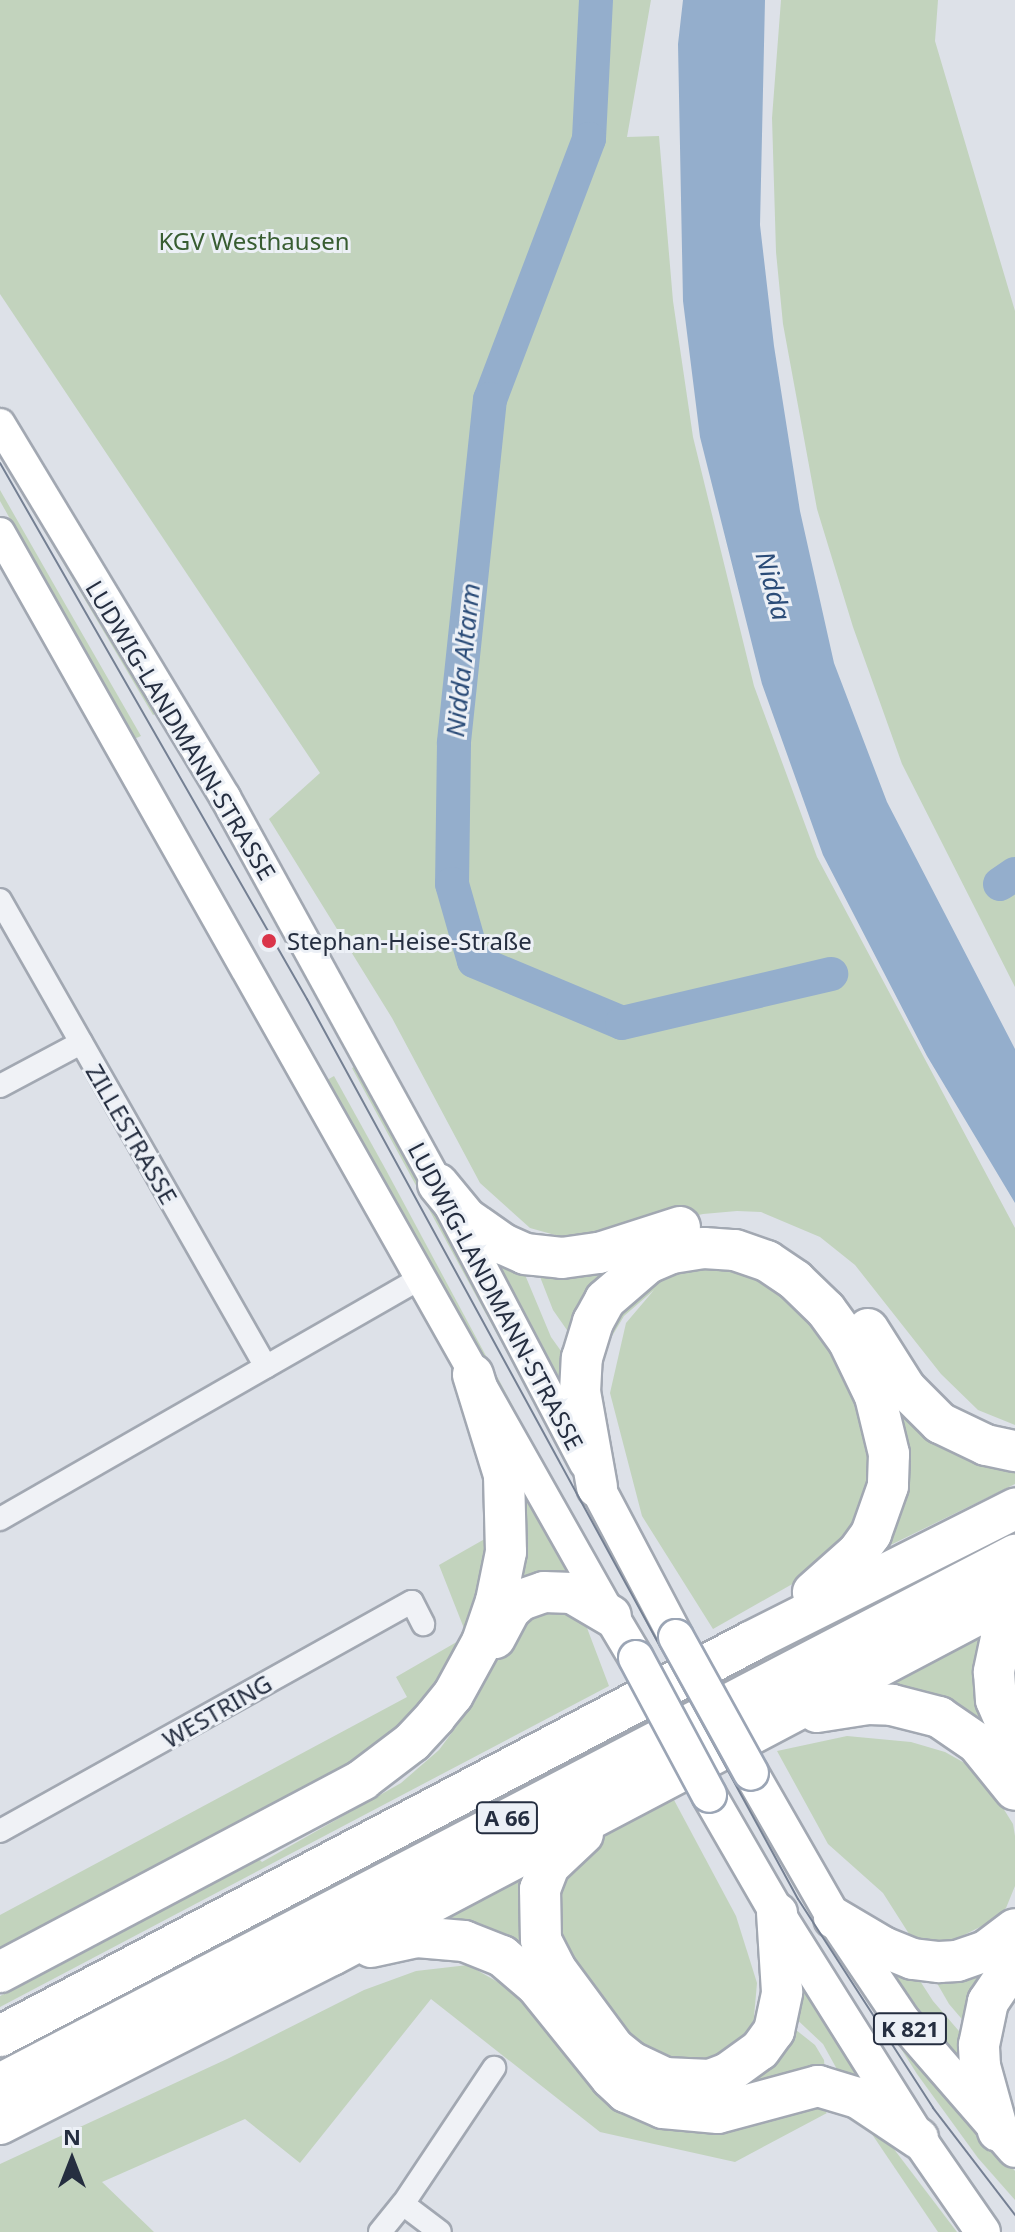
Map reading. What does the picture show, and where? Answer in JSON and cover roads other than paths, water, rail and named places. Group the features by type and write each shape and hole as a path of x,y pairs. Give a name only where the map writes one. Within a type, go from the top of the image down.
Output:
{"highway":[{"path":"438,1184 466,1218 486,1233 525,1254 543,1257 599,1253 685,1226 721,1225 772,1238 811,1262 843,1294 892,1370 921,1407 961,1435 1015,1451"},
{"path":"597,1487 580,1392 582,1358 593,1322 605,1300 623,1281 648,1263 672,1253 704,1248 735,1250 767,1261 795,1280 826,1310 848,1340 875,1396 889,1454 888,1486 882,1512 857,1553 750,1642"},
{"path":"0,1972 362,1780 389,1762 453,1695 482,1642 496,1601 506,1552 504,1475 473,1375"},
{"name":"A 66","path":"0,2036 750,1642 1015,1509"},
{"name":"A 66","path":"0,2084 1015,1555"},
{"path":"0,1983 340,1804 394,1769 442,1725 477,1675 510,1610 521,1600 557,1591 585,1599 611,1616"},
{"path":"0,2124 332,1955 1015,1595"},
{"path":"1015,1614 1001,1638 994,1672 996,1700 1015,1744"},
{"path":"782,1719 868,1704 917,1710 939,1717 977,1743 1015,1790"},
{"path":"631,1798 568,1846 549,1866 540,1889 538,1915 541,1940 555,1968 614,2048 631,2062 665,2078 686,2082 710,2080 728,2073 760,2050 774,2031 780,2012 777,1913"},
{"path":"834,1918 883,1947 913,1959 939,1962 957,1961 986,1951 1015,1929"},
{"path":"332,1955 417,1937 464,1941 502,1956 536,1985 611,2078 626,2092 648,2102 682,2112 718,2113 818,2086 858,2098 918,2138"},
{"path":"1006,2141 980,2066 979,2045 988,2002 1015,1962"}],"main road":[{"name":"LUDWIG-LANDMANN-STRASSE","path":"0,424 225,797 438,1184 676,1637 834,1918 904,2022 1006,2141"},
{"name":"K 821","path":"0,533 777,1913 918,2138 983,2232"}],"street":[{"name":"ZILLESTRASSE","path":"0,900 266,1367"},
{"path":"0,1086 81,1043"},
{"path":"0,1519 419,1279"},
{"name":"WESTRING","path":"0,1831 412,1602 423,1624"},
{"path":"380,2232 403,2204 494,2068"},
{"path":"403,2204 440,2232"}],"water":[{"name":"Nidda","path":"683,0 765,0 760,225 774,346 800,511 834,663 887,802 1015,1049 1015,1203 927,1056 823,855 762,684 700,437 683,301 678,44"}],"waterway":[{"name":"Nidda Altarm","path":"596,0 589,139 490,399 454,743 452,884 474,961 622,1023 831,974"},
{"name":"Nidda Altarm","path":"1000,884 1015,874"}],"tram line":[{"path":"0,463 307,999 798,1899 933,2108 1015,2215"}],"place":[{"name":"Stephan-Heise-Straße","path":"269,941"}],"park label":[{"name":"KGV Westhausen","path":"254,241"}]}
